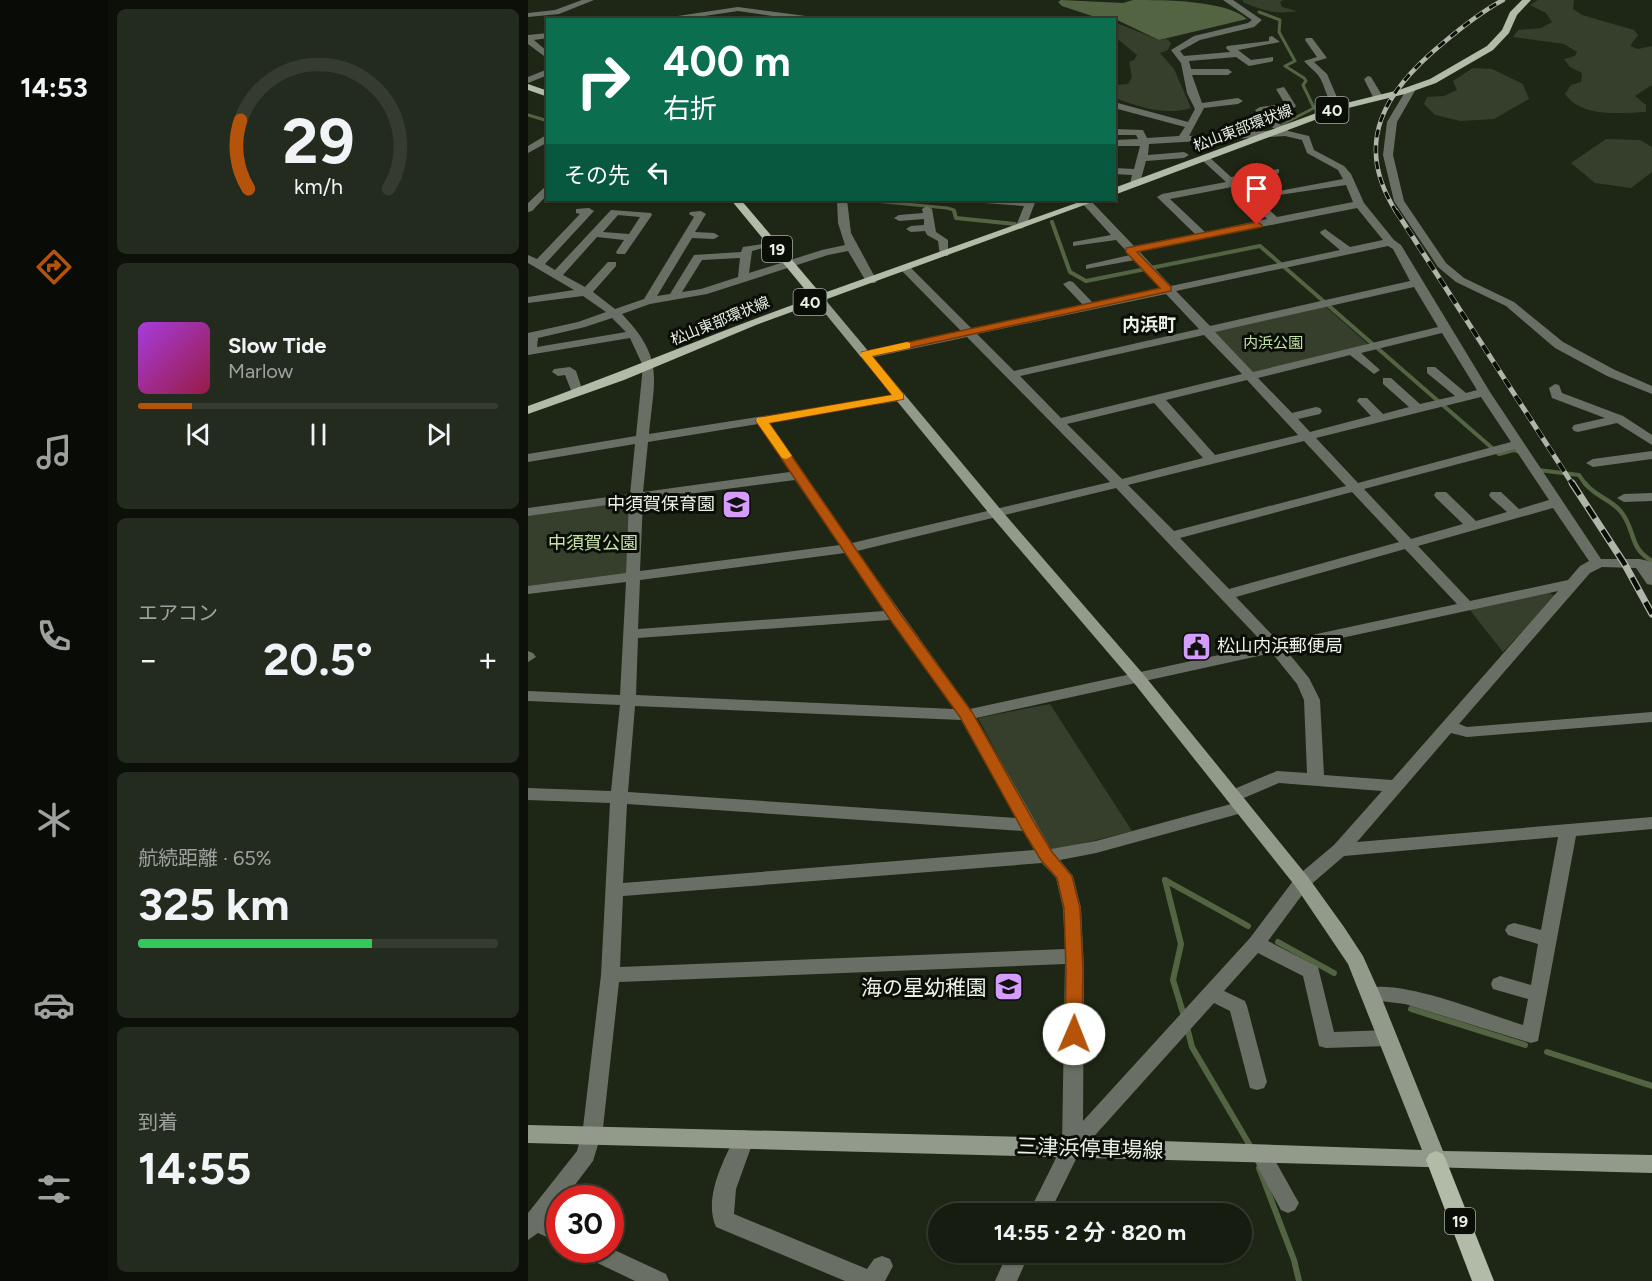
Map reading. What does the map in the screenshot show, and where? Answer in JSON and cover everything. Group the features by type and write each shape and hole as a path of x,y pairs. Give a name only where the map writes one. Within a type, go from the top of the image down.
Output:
{"main road":[{"name":"松山東部環状線","path":"1116,191 1341,107 1411,89 1478,57 1490,48 1506,31 1513,14 1527,0"},
{"path":"528,87 546,93"},
{"name":"19","path":"737,201 819,299"},
{"name":"松山東部環状線","path":"528,410 649,366 731,331 1089,201"},
{"name":"19","path":"1436,1161 1483,1281"}],"street":[{"path":"530,13 561,0"},
{"path":"530,13 556,12 590,0"},
{"path":"1182,140 1200,109 1192,93 1187,67 1175,50 1189,41 1258,20 1227,0"},
{"path":"574,6 588,12"},
{"path":"669,18 731,9 805,18"},
{"path":"528,38 546,34"},
{"path":"528,38 546,55"},
{"path":"1183,59 1276,42 1272,39"},
{"path":"1309,40 1323,58 1308,61 1324,76 1335,103 1341,107"},
{"path":"1232,50 1249,63 1270,59"},
{"path":"1187,72 1228,72"},
{"path":"528,80 546,73"},
{"path":"1368,78 1378,97"},
{"path":"1411,89 1392,122 1388,155 1400,201 1442,265 1460,280 1510,304 1559,345 1611,373 1652,390"},
{"path":"1279,92 1291,106 1260,110 1272,124 1284,129"},
{"path":"1199,106 1238,101"},
{"path":"1116,106 1190,125"},
{"path":"1116,132 1140,132 1144,142 1135,184"},
{"path":"1116,143 1292,134 1306,138 1310,151 1324,162 1341,168 1359,204 1390,242 1397,247 1484,392 1596,562"},
{"path":"528,150 546,139"},
{"path":"1142,158 1184,155"},
{"path":"1205,158 1275,221"},
{"path":"1116,171 1138,172"},
{"path":"1203,236 1162,197 1275,171"},
{"path":"1283,193 1349,181"},
{"path":"528,209 546,189"},
{"path":"842,201 841,225 871,281"},
{"path":"1021,226 1031,201"},
{"path":"1089,201 1117,237 1466,605"},
{"path":"1090,267 1203,236 1359,204"},
{"path":"532,1226 586,1155 592,1136 610,975 619,797 628,700 636,498 649,366 647,355 614,313 587,292 533,261 589,211 580,211"},
{"path":"557,275 615,213 646,215 621,252"},
{"path":"899,218 927,213 931,233 943,240 944,254"},
{"path":"648,301 701,214 694,214"},
{"path":"911,230 930,228"},
{"path":"1325,232 1347,251"},
{"path":"594,234 632,237"},
{"path":"688,235 714,236"},
{"path":"1077,244 1117,237"},
{"path":"865,355 1390,242"},
{"path":"743,279 747,249 759,246"},
{"path":"632,334 530,352 530,337 572,328 648,301 703,292 826,252 851,247"},
{"path":"1293,249 1305,260"},
{"path":"674,296 698,257 746,255"},
{"path":"528,300 587,292 612,264"},
{"path":"906,268 1172,536 1276,648 1310,691 1316,780"},
{"path":"1365,279 1380,291"},
{"path":"1010,375 1417,283"},
{"path":"1069,284 1090,306"},
{"path":"819,299 997,514 1139,679 1302,882 1338,932 1356,961 1371,994 1436,1161"},
{"path":"1058,422 1445,329"},
{"path":"598,339 602,353"},
{"path":"1353,352 1374,370"},
{"path":"1432,370 1464,397"},
{"path":"558,372 570,371 577,392"},
{"path":"1387,381 1418,409"},
{"path":"1555,388 1556,395 1619,419 1652,441"},
{"path":"528,590 851,548 997,514 1484,392"},
{"path":"528,458 899,397"},
{"path":"1158,399 1212,460"},
{"path":"1363,401 1380,418"},
{"path":"1288,418 1316,411"},
{"path":"1578,428 1619,419"},
{"path":"762,421 851,548 894,615 966,715 1046,856 1064,876 1072,908 1074,956 1072,1147"},
{"path":"1172,536 1519,444"},
{"path":"1593,463 1652,455"},
{"path":"1455,461 1467,473"},
{"path":"528,512 800,475"},
{"path":"1441,495 1473,525"},
{"path":"1496,495 1516,513"},
{"path":"1624,498 1652,497"},
{"path":"1226,595 1558,502"},
{"path":"1044,1203 1072,1147 1256,944 1302,882 1340,850 1588,566 1596,562 1648,562 1652,581"},
{"path":"528,696 966,715 1573,583"},
{"path":"629,634 894,615"},
{"path":"1447,727 1467,732 1652,717"},
{"path":"615,890 1046,856 1096,848 1237,801 1278,777 1395,786"},
{"path":"528,794 619,797 1028,825"},
{"path":"1340,850 1652,823"},
{"path":"1371,994 1405,996 1530,1035 1568,830"},
{"path":"1514,930 1548,939"},
{"path":"1256,944 1311,972 1326,1040 1387,1038"},
{"path":"610,975 1074,956"},
{"path":"1500,984 1537,994"},
{"path":"1211,993 1238,1006 1257,1082"},
{"name":"三津浜停車場線","path":"528,1134 1072,1147 1436,1161 1652,1164"},
{"path":"744,1139 727,1181 722,1207 724,1220 875,1276"},
{"path":"1253,1154 1288,1203"},
{"path":"620,1263 658,1281"},
{"path":"1005,1281 1014,1263"}],"green space":[{"path":"1243,0 1283,0 1280,2 1282,7 1297,11 1269,11 1249,5"},
{"path":"1538,0 1574,0 1573,9 1582,15 1634,30 1638,35 1630,46 1638,49 1652,46 1652,85 1635,96 1646,105 1646,112 1591,111 1572,102 1565,94 1571,85 1581,82 1582,73 1570,67 1564,59 1575,56 1577,52 1564,44 1513,37 1518,30 1541,28 1552,22 1546,13 1530,5"},
{"path":"1116,23 1159,40 1167,39 1171,43 1168,50 1160,53 1174,69 1191,108 1162,111 1116,98 1116,85 1128,84 1132,77 1129,62 1137,55 1116,38"},
{"path":"1473,68 1492,69 1523,84 1529,99 1494,119 1461,121 1435,115 1424,104 1427,97 1444,96 1457,90 1453,81"},
{"path":"1606,139 1640,140 1652,147 1652,172 1631,188 1595,183 1571,163"},
{"name":"内浜公園","path":"1325,306 1369,345 1253,373 1213,332"},
{"name":"中須賀公園","path":"636,501 629,575 528,587 528,515"},
{"path":"1549,593 1556,596 1503,652 1469,609"},
{"path":"1050,704 1132,831 1049,852 978,718"}],"shaded area":[{"path":"1061,0 1123,3 1133,0 1161,0 1194,2 1225,8 1247,19 1159,40 1116,18 1098,18 1062,6 1058,2"}],"waterway":[{"path":"1259,12 1280,20 1279,32 1295,61 1285,66 1304,78 1306,81 1303,85 1314,108 1283,124"},
{"path":"528,115 546,120"},
{"path":"874,201 947,208 954,210 955,213"},
{"path":"954,211 956,218 1015,224"},
{"path":"1052,222 1070,272 1086,281 1260,246 1499,454 1514,450 1521,452"},
{"path":"1538,470 1579,475 1586,485"},
{"path":"1585,483 1622,513 1636,545 1652,561"},
{"path":"1184,1016 1173,980 1181,944 1165,880 1248,926"},
{"path":"1278,942 1334,973"},
{"path":"1411,1009 1525,1045"},
{"path":"1187,1027 1192,1047 1252,1149"},
{"path":"1547,1052 1652,1086"},
{"path":"1259,1168 1294,1260 1299,1281"}],"railway":[{"path":"1397,213 1383,187 1377,163 1376,140 1381,119 1405,79 1423,61 1472,20 1503,0"},
{"path":"1396,211 1573,485"},
{"path":"1572,483 1624,563 1652,614"}],"slow traffic":[{"path":"786,456 762,421 899,397 865,355 907,345"}],"place":[{"name":"中須賀保育園","path":"736,504"},
{"name":"松山内浜郵便局","path":"1196,646"},
{"name":"海の星幼稚園","path":"1008,987"}],"district":[{"name":"内浜町","path":"1149,325"}],"route":[{"path":"1074,1034 1075,969 1072,908 1064,876 1046,856 966,715 894,615 851,548 762,421 899,397 865,355 1168,289 1130,250 1257,225"}]}
